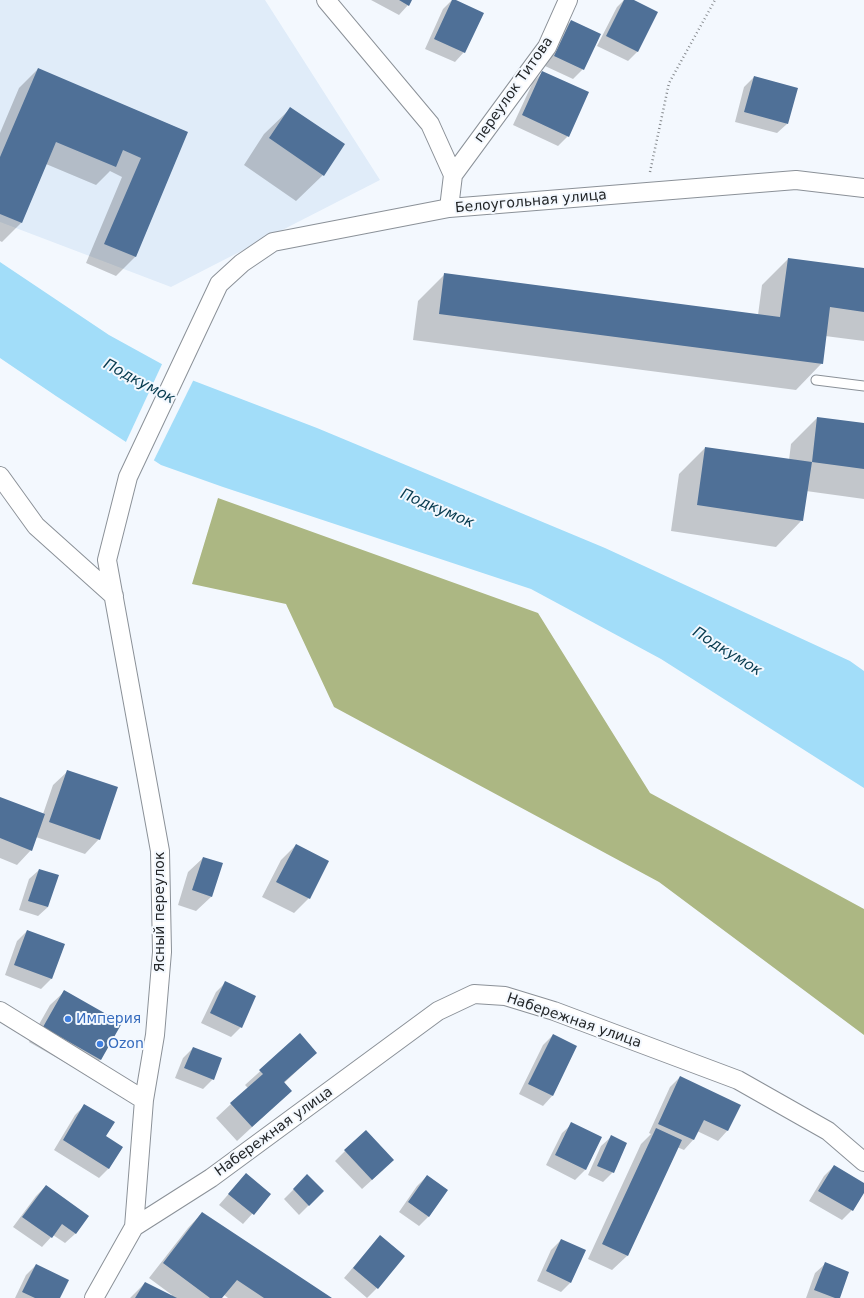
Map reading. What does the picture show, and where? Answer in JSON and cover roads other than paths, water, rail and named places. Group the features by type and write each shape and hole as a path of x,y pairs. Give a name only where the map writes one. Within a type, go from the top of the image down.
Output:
{"street":[{"path":"326,0 430,124 453,175"},
{"name":"переулок Титова","path":"453,175 547,47 568,0"},
{"name":"Белоугольная улица","path":"453,175 449,208 796,180 864,188"},
{"name":"Ясный переулок","path":"94,1298 134,1227 144,1100 155,1036 162,952 160,851 147,772 107,560 128,477 219,284 242,263 273,242 449,208"},
{"path":"0,476 36,526 114,596"},
{"name":"Набережная улица","path":"134,1227 211,1178 438,1011 474,994 506,996 554,1011 738,1080 828,1131 864,1162"},
{"path":"0,1011 144,1100"}],"lane":[{"path":"816,380 864,386"}],"water":[{"name":"Подкумок","path":"0,262 109,335 189,379 317,428 605,548 850,661 864,671 864,788 661,659 531,589 161,465 0,358"}],"place":[{"name":"Империя","path":"68,1019"},
{"name":"Ozon","path":"100,1044"}]}
